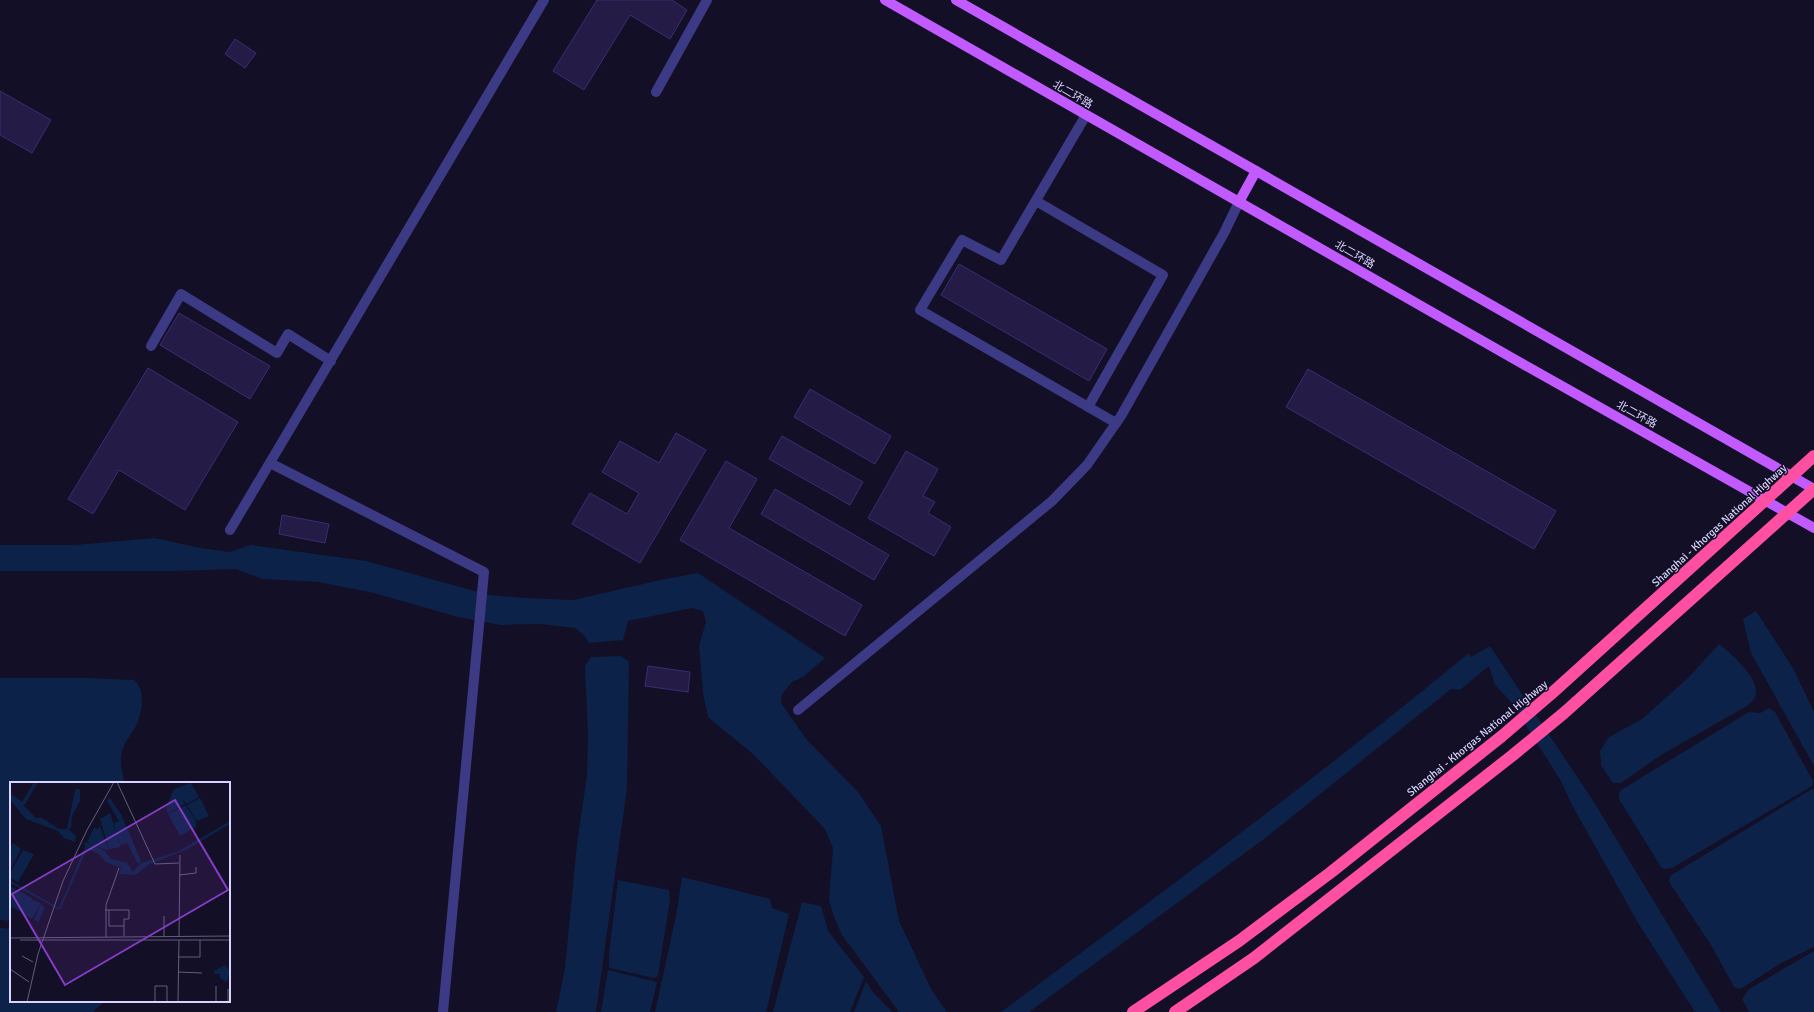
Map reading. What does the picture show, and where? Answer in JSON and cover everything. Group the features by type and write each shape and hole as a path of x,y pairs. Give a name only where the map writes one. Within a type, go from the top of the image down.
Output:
{"highway":[{"name":"Shanghai - Khorgas National Highway","path":"1133,1012 1251,932 1330,873 1502,736 1551,694 1814,456"},
{"path":"1175,1012 1254,958 1513,755 1570,708 1814,489"}],"main road":[{"name":"北二环路","path":"885,0 1514,360 1814,528"},
{"path":"956,0 1814,489"},
{"path":"1239,202 1256,170"}],"street":[{"path":"230,530 544,0"},
{"path":"656,92 707,0"},
{"path":"1086,115 1001,260 962,240 920,310 1116,423"},
{"path":"1036,201 1163,275 1088,407"},
{"path":"798,710 1052,501 1087,465 1116,423 1224,233 1239,202"},
{"path":"151,346 181,294 277,353 288,334 330,361"},
{"path":"270,463 484,572 443,1012"}],"water":[{"path":"155,538 200,548 230,552 251,545 366,561 489,595 525,598 573,600 698,573 825,658 803,677 792,682 782,694 781,703 807,740 858,792 881,826 899,921 931,989 947,1012 899,1012 842,935 834,917 829,900 833,848 825,829 754,755 708,717 703,692 699,646 706,622 703,611 692,608 628,621 623,640 589,643 584,635 575,628 541,624 501,625 458,617 374,593 318,582 263,579 235,569 174,571 0,571 0,545 75,545"},
{"path":"1756,611 1793,668 1814,712 1814,766 1751,653 1743,619"},
{"path":"1719,644 1747,671 1755,684 1756,693 1752,701 1747,706 1661,755 1621,783 1613,783 1601,765 1600,751 1609,737 1642,719 1688,678"},
{"path":"1490,646 1592,799 1721,1012 1695,1012 1638,923 1572,805 1561,781 1511,702 1495,685 1489,666 1460,690 1451,689 1264,839 1029,1012 1001,1012 1296,791 1469,653 1471,657"},
{"path":"621,656 629,662 627,788 596,1012 556,1012 565,968 577,844 587,775 588,736 585,666 591,657"},
{"path":"0,678 89,678 134,680 140,689 142,701 137,724 124,745 121,756 121,768 125,782 10,782 10,921 0,920"},
{"path":"1769,708 1775,712 1813,781 1812,786 1672,868 1664,869 1661,867 1619,799 1621,790 1749,712 1760,713"},
{"path":"1814,789 1814,947 1781,963 1742,988 1737,989 1734,987 1711,945 1669,882 1670,876 1810,790"},
{"path":"682,877 770,899 772,908 789,914 766,1012 655,1012 676,916"},
{"path":"618,880 669,890 670,899 658,976 654,978 609,968 609,953"},
{"path":"802,902 821,906 828,931 864,977 850,1012 773,1012"},
{"path":"0,928 10,929 10,1002 104,1002 93,1012 0,1012"},
{"path":"1814,951 1814,1012 1749,1012 1742,999 1749,989"},
{"path":"608,970 657,982 650,1012 601,1012"},
{"path":"866,981 872,991 892,1012 854,1012"}],"building":[{"path":"597,0 672,0 687,10 670,39 630,15 584,90 553,71"},
{"path":"235,39 256,53 245,68 225,54"},
{"path":"0,91 51,120 32,153 0,135"},
{"path":"959,264 1107,349 1089,381 941,295"},
{"path":"179,313 270,366 250,399 160,345"},
{"path":"148,368 238,422 185,510 119,470 93,514 68,499"},
{"path":"1308,369 1556,511 1534,549 1286,407"},
{"path":"810,389 891,436 875,464 794,417"},
{"path":"676,433 706,450 640,563 572,524 590,493 627,514 639,493 602,472 620,441 659,463"},
{"path":"782,436 863,482 850,505 769,459"},
{"path":"906,451 938,469 923,496 935,502 928,513 951,527 934,556 868,518"},
{"path":"726,461 757,479 729,528 862,605 845,636 680,540"},
{"path":"775,489 889,555 874,580 761,514"},
{"path":"282,515 329,524 325,543 279,534"},
{"path":"648,666 690,672 688,692 645,686"}]}
